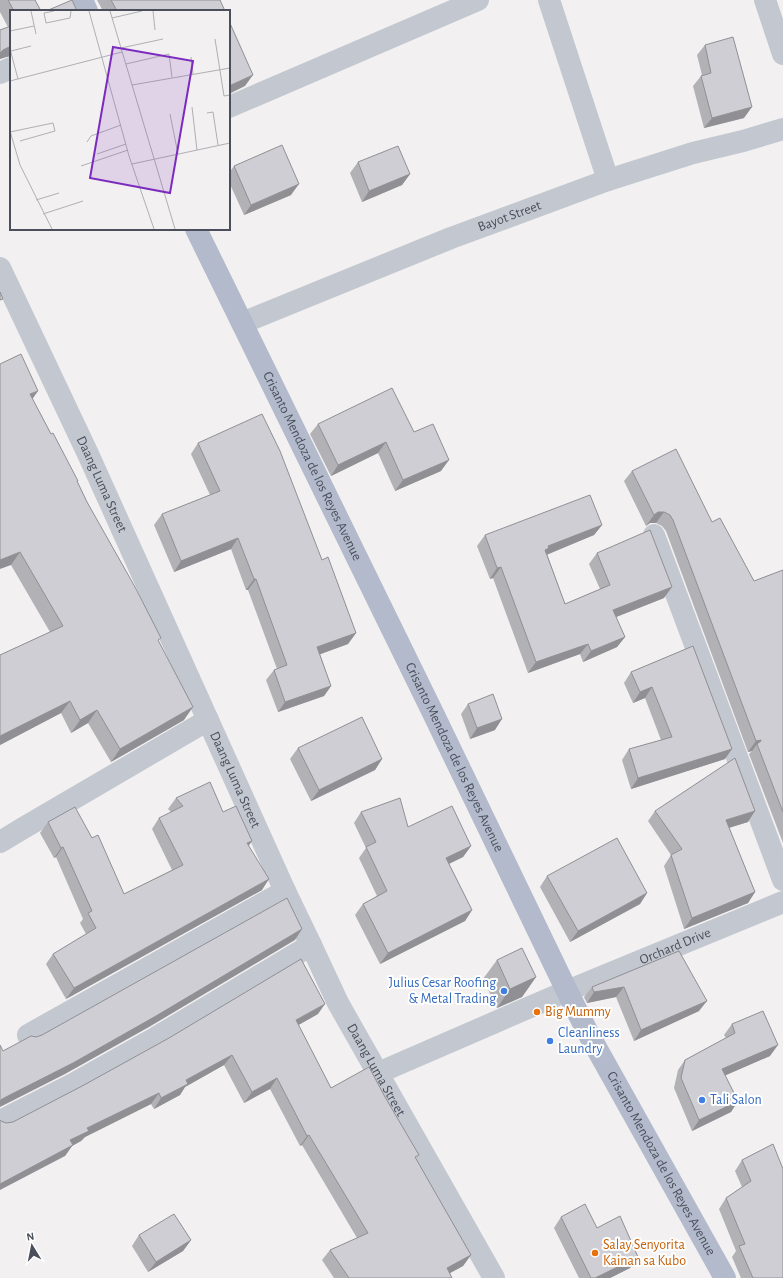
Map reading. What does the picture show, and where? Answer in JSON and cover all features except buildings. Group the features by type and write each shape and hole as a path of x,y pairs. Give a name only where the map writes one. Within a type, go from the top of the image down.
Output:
{"main road":[{"path":"82,0 87,10"},
{"name":"Crisanto Mendoza de los Reyes Avenue","path":"196,230 588,1033 725,1278"}],"street":[{"path":"230,107 478,0"},
{"path":"549,0 608,180"},
{"path":"765,0 783,54"},
{"path":"0,73 10,68"},
{"name":"Bayot Street","path":"242,323 451,238 608,180 694,153 783,129"},
{"name":"Daang Luma Street","path":"0,268 88,454 284,891 338,1003 494,1278"},
{"path":"654,535 783,880"},
{"path":"0,842 208,720"},
{"path":"28,1035 284,891"},
{"name":"Orchard Drive","path":"378,1072 567,991 783,902"},
{"path":"0,1121 71,1085 155,1038 311,945"}],"place":[{"name":"Julius Cesar Roofing & Metal Trading","path":"504,991"},
{"name":"Big Mummy","path":"537,1012"},
{"name":"Cleanliness Laundry","path":"550,1041"},
{"name":"Tali Salon","path":"702,1100"},
{"name":"Salay Senyorita Kainan sa Kubo","path":"595,1253"}]}
